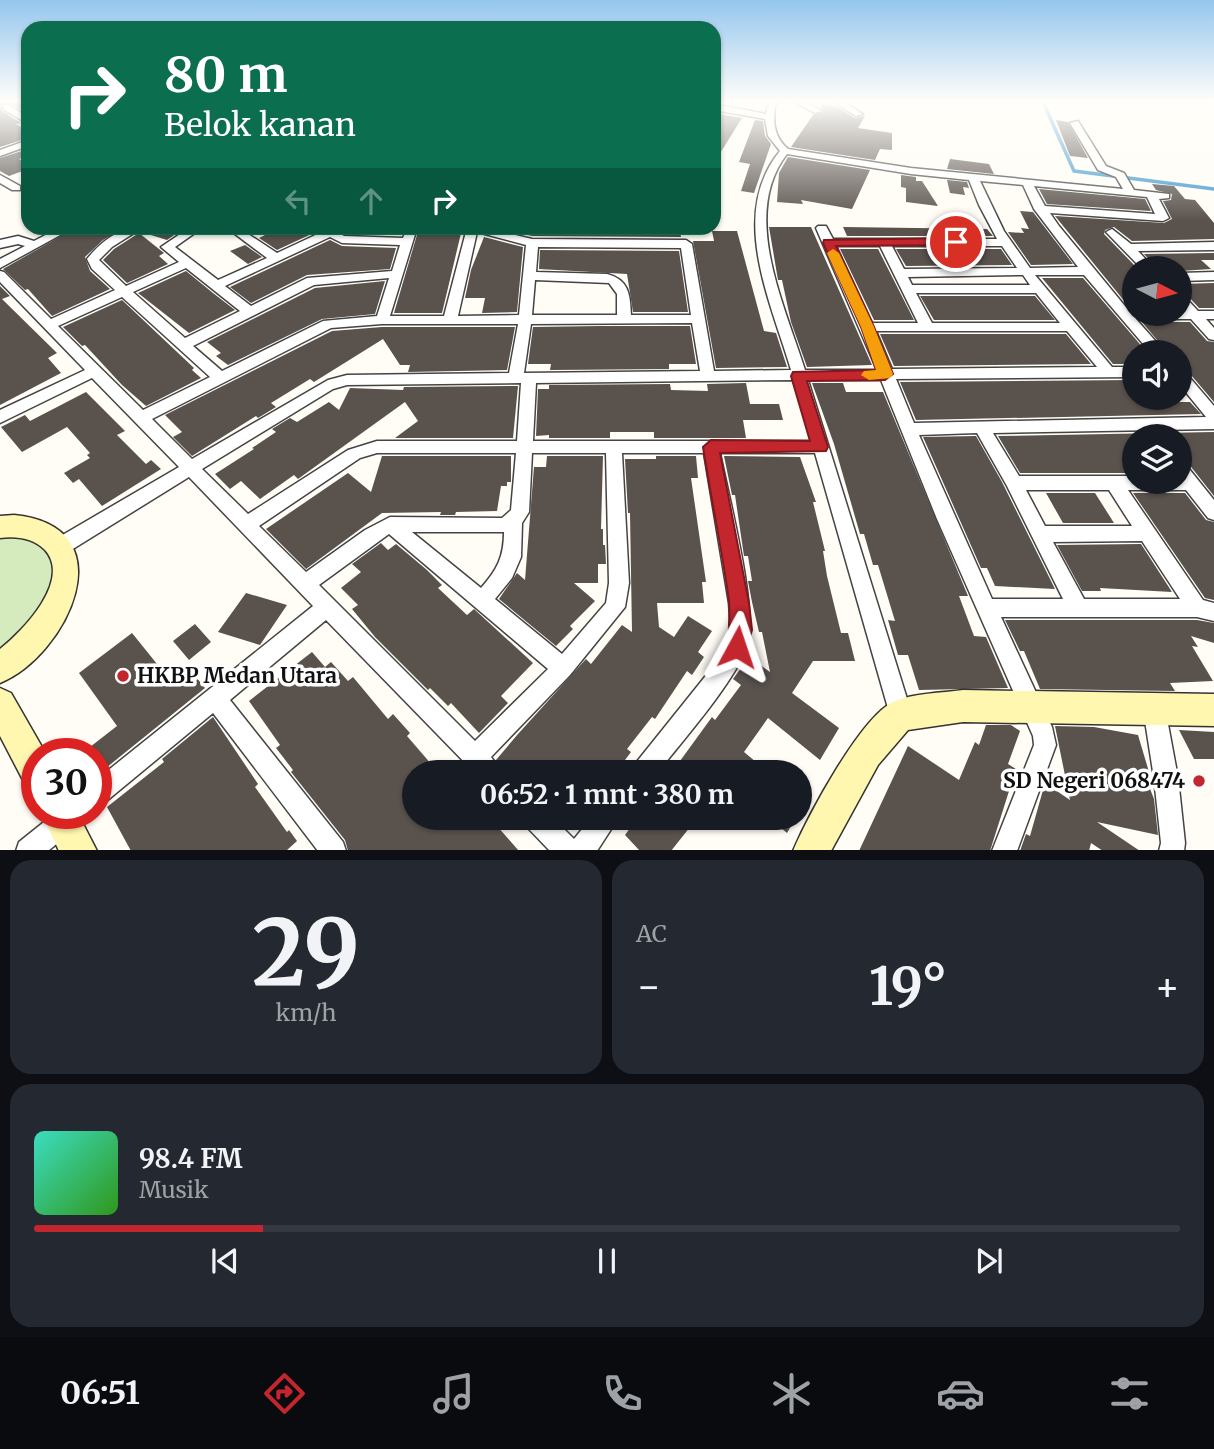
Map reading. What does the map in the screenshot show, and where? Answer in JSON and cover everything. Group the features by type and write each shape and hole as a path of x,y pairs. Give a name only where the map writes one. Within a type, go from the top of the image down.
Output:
{"street":[{"path":"773,142 785,151 838,161 973,177 1026,182 1125,183"},
{"path":"1086,142 1102,168 1125,183 1150,194 1166,196"},
{"path":"0,153 21,145"},
{"path":"11,149 21,154"},
{"path":"785,151 766,178 759,223 763,253 901,715"},
{"path":"0,177 16,188"},
{"path":"973,177 1004,242 1108,372"},
{"path":"1026,182 1040,208 1087,271 1122,310"},
{"path":"1040,208 1163,218 1150,194"},
{"path":"1112,232 1136,256"},
{"path":"0,264 54,235"},
{"path":"124,235 108,244 93,259 96,266 220,378"},
{"path":"185,235 167,247 250,312"},
{"path":"242,235 276,258"},
{"path":"216,286 317,235"},
{"path":"335,235 360,242 407,242"},
{"path":"382,320 410,235"},
{"path":"450,320 471,235"},
{"path":"501,235 532,243 685,244 708,376"},
{"path":"1004,242 884,242 825,236 867,327 907,429 1032,707 1045,745 1004,850"},
{"path":"0,244 18,240 35,245"},
{"path":"884,242 928,327"},
{"path":"305,584 390,524 503,525 513,521 520,512 525,320 532,243"},
{"path":"1128,248 1214,246"},
{"path":"49,325 187,263"},
{"path":"901,273 1087,271"},
{"path":"183,345 311,281 397,274"},
{"path":"0,275 478,760"},
{"path":"530,276 607,278 618,281 622,287 624,320"},
{"path":"1192,277 1214,276"},
{"path":"909,289 1042,289"},
{"path":"1194,315 1214,315"},
{"path":"1194,315 1214,336"},
{"path":"141,418 328,324 382,320 697,319"},
{"path":"1136,326 1148,340"},
{"path":"867,327 1073,327"},
{"path":"0,416 94,370"},
{"path":"61,546 328,385 347,380 1122,372"},
{"path":"1192,390 1214,416"},
{"path":"1192,425 1214,423"},
{"path":"907,429 981,427 1122,430"},
{"path":"981,427 1014,483 1078,608"},
{"path":"246,525 364,449 523,446 820,447"},
{"path":"475,757 563,668 615,607 618,599 614,446"},
{"path":"652,760 719,675 737,647 741,630 739,603 711,447"},
{"path":"1014,483 1122,481"},
{"path":"1113,482 1146,533 1206,610"},
{"path":"1192,486 1214,513"},
{"path":"482,600 511,564 514,552 513,521"},
{"path":"390,524 563,668"},
{"path":"0,527 39,530 61,546 67,572 57,606 29,643 0,668"},
{"path":"1040,534 1146,533"},
{"path":"112,782 327,607"},
{"path":"988,608 1206,610"},
{"path":"215,698 334,850"},
{"path":"0,704 21,743"},
{"path":"811,850 866,753 884,730 901,715 963,706 1214,710"},
{"path":"1154,708 1176,848"},
{"path":"28,850 62,829"},
{"path":"548,830 568,850"},
{"path":"581,850 597,830"}],"green space":[{"path":"0,527 42,532 67,572 0,668"}],"building":[{"path":"0,142 17,142 0,147"},
{"path":"721,142 727,142 721,152"},
{"path":"747,142 769,142 771,144 754,193 741,191 750,164 739,162"},
{"path":"795,142 892,142 892,150 880,149 875,160 791,147"},
{"path":"1064,142 1079,142 1088,158 1070,156"},
{"path":"21,151 21,172 9,176 0,171 0,158"},
{"path":"788,157 870,170 852,209 801,200 803,204 777,202 779,173"},
{"path":"950,159 989,164 994,174 947,169"},
{"path":"901,175 916,177 916,181 922,181 938,206 906,202 906,188 901,187"},
{"path":"947,180 967,182 969,188 963,187 965,195 950,193"},
{"path":"1152,184 1174,186 1185,199 1195,200 1214,223 1214,239 1132,241 1114,227 1105,230 1104,234 1125,256 1122,256 1122,298 1055,216 1164,223 1172,219 1163,201 1171,200 1172,194 1156,190"},
{"path":"1039,189 1145,199 1151,211 1047,204"},
{"path":"1020,211 1033,212 1073,264 1031,265 1008,232 1024,233 1021,228 1029,229"},
{"path":"769,227 811,227 872,365 807,367 791,322 782,280 778,280"},
{"path":"843,227 987,229 993,236 847,236"},
{"path":"721,231 737,231 764,331 776,333 787,367 716,368 693,241 714,241 713,235 721,235"},
{"path":"63,235 112,235 85,257 90,271 110,289 52,316 28,289 25,290 3,269"},
{"path":"136,235 142,235 164,253 159,256 168,264 127,283 103,260"},
{"path":"151,235 174,235 167,240"},
{"path":"265,235 309,235 277,250 259,238"},
{"path":"417,235 461,235 442,313 394,313"},
{"path":"527,235 681,237 532,236"},
{"path":"484,237 523,247 517,312 482,313 485,298 465,298 471,270"},
{"path":"330,240 342,246 396,248 390,269 307,275 251,303 230,287"},
{"path":"245,245 262,257 248,264 230,251"},
{"path":"840,249 878,249 914,320 874,320"},
{"path":"896,249 1001,249 1012,265 906,266"},
{"path":"540,250 679,251 688,312 633,312 627,274 539,269"},
{"path":"1214,253 1214,260 1201,260 1211,269 1192,270 1192,256 1144,254"},
{"path":"186,271 235,310 189,333 138,293"},
{"path":"1042,278 1083,278 1136,340 1122,340 1122,364 1113,364"},
{"path":"385,281 375,314 322,319 228,365 216,356 221,353 207,342 315,288"},
{"path":"1214,283 1214,308 1199,308 1192,300 1192,284"},
{"path":"0,286 10,296 2,299 57,353 48,358 61,373 0,405"},
{"path":"920,296 1035,296 1055,320 934,320"},
{"path":"122,300 194,368 192,370 201,378 146,406 122,385 85,345 82,346 63,327"},
{"path":"1192,324 1207,341 1214,342 1214,402 1192,376 1192,340 1157,340 1145,326"},
{"path":"690,326 696,364 669,364 669,369 550,370 551,364 528,364 533,327"},
{"path":"382,327 515,327 507,370 408,372 410,365 400,365 383,339 314,382 310,379 271,403 276,407 258,418 256,416 192,456 173,437 182,432 165,415 332,331"},
{"path":"880,334 1066,334 1091,364 894,366"},
{"path":"1122,380 1122,410 1192,410 1192,404 1201,414 916,420 900,382"},
{"path":"746,383 750,404 779,404 783,420 743,420 746,438 654,438 654,432 610,432 610,438 536,436 538,389 549,389 549,385 670,384 671,390 708,391 707,384"},
{"path":"812,383 843,383 846,392 883,392 968,596 959,596 974,636 986,637 1008,688 919,690 908,655 898,655 888,620 895,621 878,565 873,565 864,534 860,534 834,444"},
{"path":"518,386 513,438 395,438 418,421 405,402 298,479 294,475 260,499 241,481 230,489 215,474 254,449 252,448 276,432 272,429 290,418 297,422 329,402 339,410 350,388 403,390 404,387"},
{"path":"86,392 125,431 117,435 146,464 151,460 161,469 102,506 79,479 73,483 64,473 90,458 87,455 90,453 67,427 22,452 1,427 25,415 30,421"},
{"path":"1192,432 1214,432 1214,496 1192,468"},
{"path":"1122,434 1122,473 1020,473 998,436"},
{"path":"976,436 1055,589 995,586 987,568 981,568 923,437"},
{"path":"382,456 511,456 511,482 507,482 507,486 501,486 497,511 456,512 455,515 440,515 441,512 382,513 306,569 266,529 348,473 371,492"},
{"path":"547,456 603,456 601,529 606,564 598,564 598,583 574,583 595,601 570,626 573,629 556,646 499,599 517,573 525,580 534,467 546,467"},
{"path":"656,456 696,456 698,478 691,478 706,582 702,582 704,603 657,603 659,627 674,637 688,616 712,631 698,652 704,657 692,675 687,671 655,719 652,717 627,749 631,752 625,760 496,760 586,659 591,664 622,625 632,632 630,513 625,459 656,459"},
{"path":"724,456 800,457 816,502 813,502 825,551 827,576 841,633 848,633 855,661 813,661 792,693 839,728 820,760 768,718 744,752 754,760 681,760 712,717 715,720 741,685 733,679 749,657 770,672 762,632 759,632 752,602 748,581 752,581 748,556 744,556 735,495 732,495"},
{"path":"1046,493 1095,493 1114,523 1063,523"},
{"path":"1134,494 1186,494 1206,520 1214,522 1214,600 1205,598"},
{"path":"381,543 388,550 396,544 442,585 438,588 467,615 474,609 533,663 501,696 508,703 479,733 451,703 448,706 430,688 428,690 375,637 352,609 358,605 341,588 361,572 352,564"},
{"path":"1141,544 1172,592 1100,588 1101,591 1082,591 1057,545"},
{"path":"246,593 287,605 260,645 218,632"},
{"path":"1005,620 1197,620 1214,623 1214,643 1191,636 1198,647 1192,646 1213,681 1170,683 1175,691 1040,689 1024,651 1020,651"},
{"path":"195,624 211,642 189,660 173,641"},
{"path":"132,633 174,685 191,671 205,688 112,763 112,738 102,738 117,726 79,673"},
{"path":"312,652 325,667 331,662 348,681 353,677 388,719 393,714 410,733 407,736 428,760 402,760 402,830 500,830 518,850 348,850 345,840 291,772 293,770 276,748 280,745 249,701"},
{"path":"213,717 258,784 255,787 287,832 289,830 297,841 287,850 130,850 112,816 112,803 164,762 162,759"},
{"path":"986,725 1011,725 1020,731 1008,764 1016,769 990,850 859,850 908,746 959,780 975,742 979,745"},
{"path":"1055,726 1094,727 1138,735 1149,772 1143,771 1154,799 1158,835 1097,822 1139,850 1102,850 1091,843 1089,850 1020,850 1026,834 1030,836 1045,783 1070,800"},
{"path":"1179,730 1214,732 1214,759 1194,759"},
{"path":"629,830 688,830 672,850 639,850 625,835"}],"waterway":[{"path":"1061,142 1074,171 1214,189"}],"slow traffic":[{"path":"833,253 885,374 869,375"}],"place":[{"name":"HKBP Medan Utara","path":"123,676"},
{"name":"SD Negeri 068474","path":"1199,781"}],"route":[{"path":"737,647 741,630 739,603 711,447 820,447 798,376 885,374 829,243 956,242"}]}
